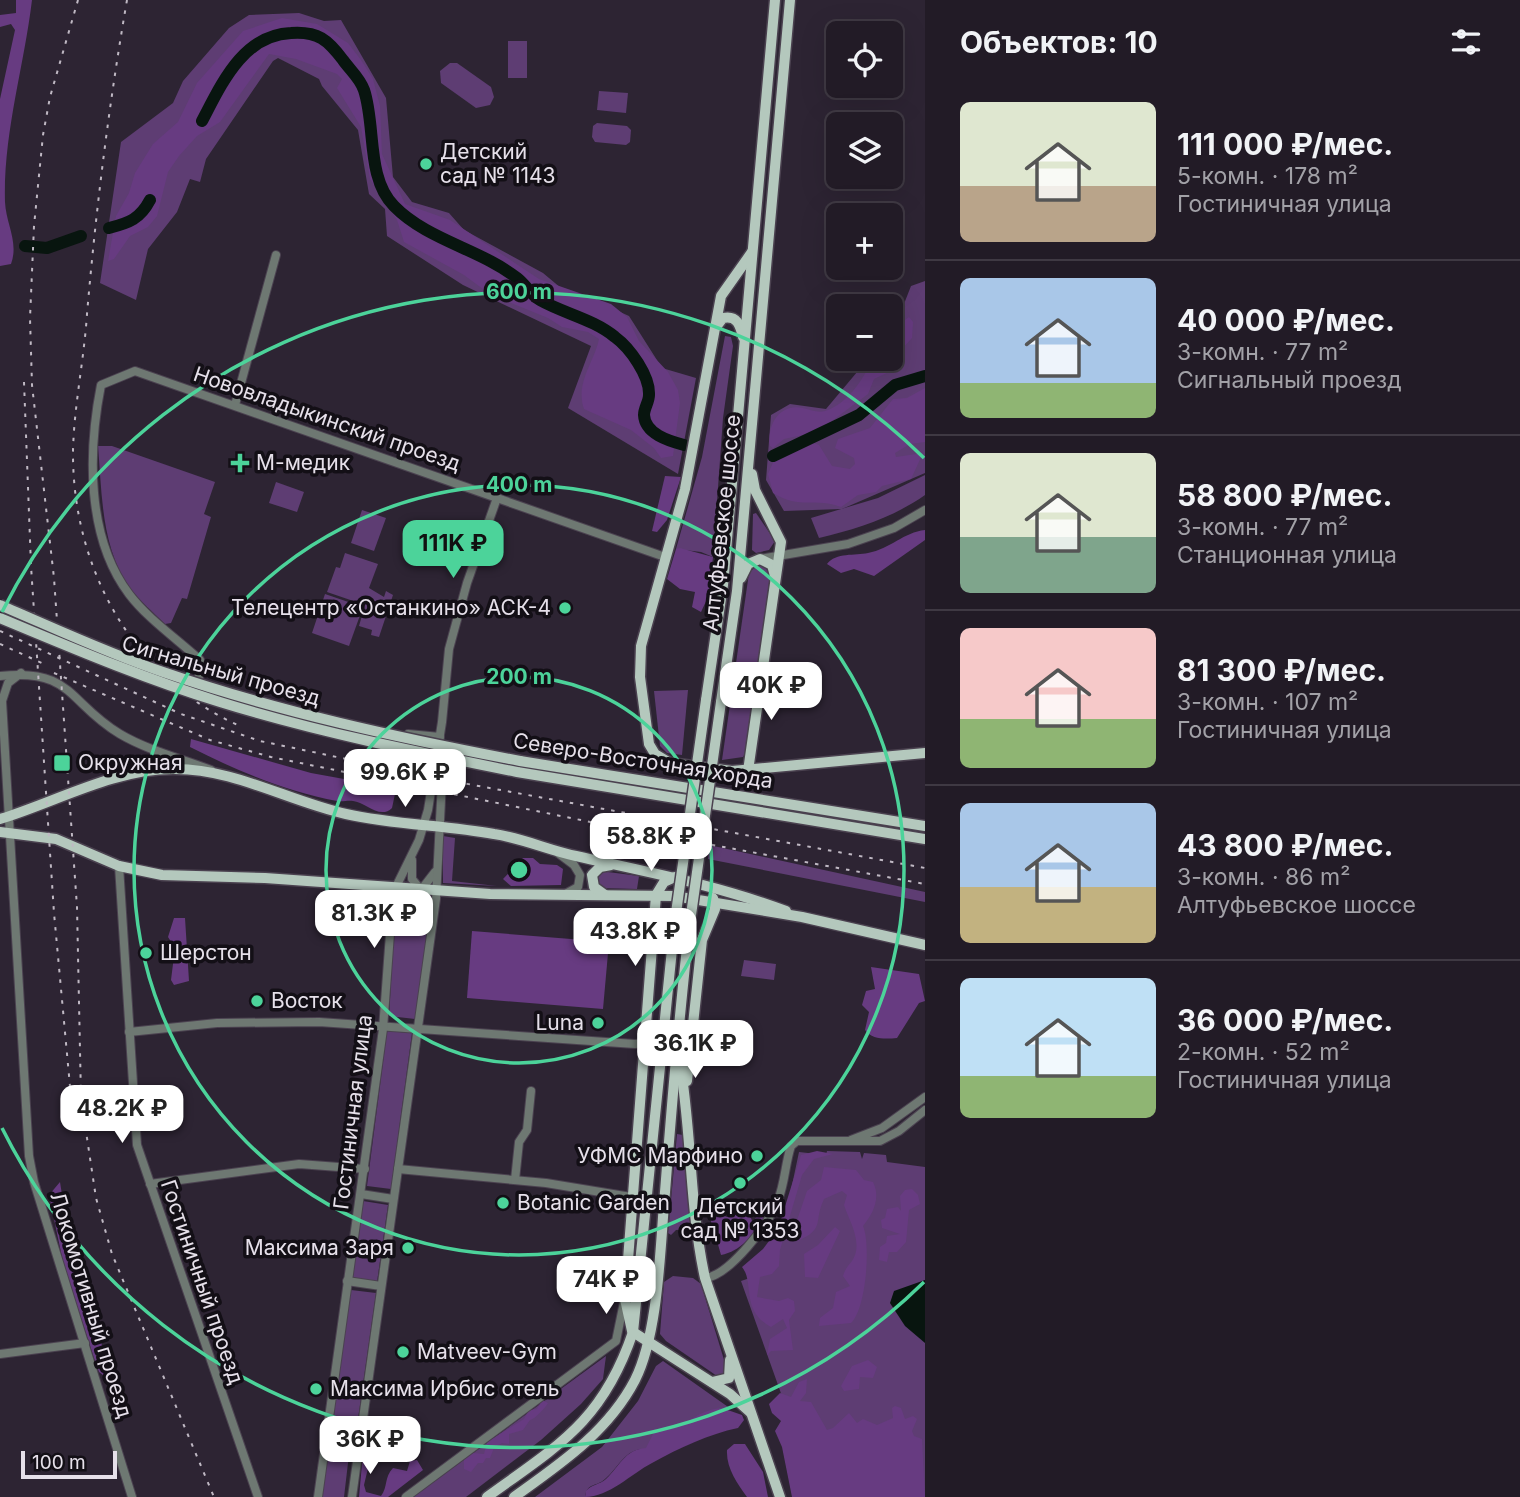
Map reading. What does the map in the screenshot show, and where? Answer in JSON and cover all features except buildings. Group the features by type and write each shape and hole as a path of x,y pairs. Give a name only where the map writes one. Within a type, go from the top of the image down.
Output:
{"main road":[{"name":"Алтуфьевское шоссе","path":"487,1497 552,1450 595,1409 619,1371 633,1332 647,1217 662,1029 675,920 723,585 775,0"},
{"name":"Алтуфьевское шоссе","path":"514,1497 592,1438 631,1386 648,1340 661,1239 676,1037 737,591 790,0"},
{"path":"752,252 721,296 685,489 647,620 640,659 649,744 662,759 748,771 925,753"},
{"path":"715,329 723,318 733,318 740,327 745,345"},
{"path":"748,771 780,554 779,534 755,489 750,454"},
{"path":"737,591 748,564 760,559 772,565 776,579"},
{"name":"Северо-Восточная хорда","path":"0,604 134,661 224,692 396,737 518,767 925,839"},
{"name":"Северо-Восточная хорда","path":"0,618 93,657 221,702 396,748 925,826"},
{"path":"5,818 124,776 152,770 190,769 227,776 331,810 423,826 493,833 556,851 709,884 802,917"},
{"path":"5,833 56,839 119,866 181,877 265,878 490,894 656,895 715,901 802,917 925,945"},
{"path":"605,895 594,887 592,875 600,867 618,865"},
{"path":"675,877 664,882 656,895 631,1197 626,1317 633,1332 730,1394 751,1414"},
{"path":"686,1094 703,933 715,909 709,884"},
{"path":"639,1100 662,1029"},
{"path":"676,1037 686,1094 698,1243 705,1278 780,1497"},
{"path":"672,1101 691,1049"},
{"path":"632,1185 647,1217"},
{"path":"711,1382 729,1378 730,1350"}],"street":[{"path":"235,405 276,255"},
{"name":"Нововладыкинский проезд","path":"198,689 200,660 130,595 114,569 97,509 93,439 101,385 135,371 665,557"},
{"name":"Гостиничная улица","path":"318,1497 383,1026 394,888 413,854 423,826 440,737 443,682 453,629 497,498"},
{"path":"760,559 848,544 894,528 925,510"},
{"name":"Сигнальный проезд","path":"0,612 41,633 198,689 325,722 440,737"},
{"name":"Локомотивный проезд","path":"21,673 8,683 1,700 5,833 29,1156 132,1497"},
{"path":"0,676 37,674 65,687 121,735 227,776"},
{"name":"Гостиничная улица","path":"352,1497 436,891 443,761 440,737"},
{"path":"556,851 574,865 580,879 575,889 557,895"},
{"path":"413,854 411,875 421,890 428,884 436,869"},
{"name":"Гостиничный проезд","path":"119,866 135,1133 150,1184 258,1497"},
{"path":"129,1032 231,1022 383,1026 644,1044 660,1041"},
{"path":"515,1180 519,1142 527,1130 531,1091"},
{"path":"849,1141 882,1128 925,1097"},
{"path":"705,1278 722,1273 765,1225 780,1197 791,1146 801,1140 869,1143 887,1139 925,1110"},
{"path":"150,1184 299,1164 365,1169"},
{"path":"398,1169 515,1180 631,1197"},
{"path":"361,1194 393,1199"},
{"path":"347,1281 382,1286"},
{"path":"406,1497 616,1341 625,1299"},
{"path":"0,1354 85,1343"}],"shaded area":[{"path":"16,0 32,0 5,177 6,210 14,248 11,264 0,266 0,99 15,30 11,24 0,27 0,15 16,13"},
{"path":"299,13 324,21 341,20 386,98 393,177 412,202 449,213 464,230 543,273 573,298 598,302 629,316 662,368 696,378 678,474 568,408 591,346 463,285 387,236 385,209 369,194 358,130 319,79 278,58 273,61 206,159 200,182 190,179 177,212 148,249 136,300 100,283 121,142 173,103 183,81 229,28 249,15"},
{"path":"282,18 317,24 348,43 361,60 373,79 380,106 382,154 405,204 450,220 539,279 611,304 627,317 639,341 668,372 678,390 680,403 673,456 661,458 654,448 631,430 584,409 583,382 599,339 588,332 562,327 548,318 491,295 464,275 404,242 397,220 370,179 361,127 337,88 342,79 337,74 296,59 269,54 220,122 197,136 179,156 168,172 157,216 148,227 130,236 114,259 108,261 116,216 129,193 135,173 153,144 178,122 197,83 243,31"},
{"path":"508,41 527,41 527,78 508,78"},
{"path":"450,63 457,63 491,87 494,97 490,105 476,108 441,83 440,71"},
{"path":"599,91 628,93 626,113 597,110"},
{"path":"597,123 627,126 631,130 630,142 626,145 595,142 592,137 593,126"},
{"path":"925,281 925,473 842,509 784,511 766,480 771,415 790,404 826,409 858,371 903,371 903,306 911,286"},
{"path":"909,317 913,322 912,338 903,348 903,321"},
{"path":"725,336 731,337 733,346 723,418 713,557 701,552 676,549 702,457"},
{"path":"867,371 891,371 874,379 868,394 817,432 784,439 773,448 770,446 773,423 781,412 795,407 820,412 833,408 848,397"},
{"path":"925,388 925,442 910,444 895,453 896,457 923,453 911,479 882,486 876,492 858,495 841,507 792,501 773,493 768,474 775,458 811,442 819,445 832,466 850,469 855,464 854,458 835,448 838,439 870,428 893,399 907,398"},
{"path":"98,446 112,446 215,482 204,514 211,517 187,599 182,598 171,623 165,624 134,593 113,556 102,501"},
{"path":"925,475 925,495 913,503 874,522 819,538 811,518 878,498"},
{"path":"665,476 681,477 667,520 657,532 652,531"},
{"path":"276,482 304,492 297,512 269,503"},
{"path":"362,510 386,518 374,551 351,543"},
{"path":"756,513 775,541 769,550 756,553 752,550 753,514"},
{"path":"925,530 925,540 874,576 854,569 841,573 827,564 841,556 876,551 917,531"},
{"path":"676,549 713,557 709,595 701,612 692,607 695,592 680,589 667,579"},
{"path":"345,553 378,564 369,588 384,597 386,591 393,595 379,637 371,635 372,630 359,626 365,605 327,592 336,567 340,568"},
{"path":"757,565 764,565 770,575 747,750 743,757 722,760 749,573"},
{"path":"325,594 363,607 349,646 312,633"},
{"path":"688,690 682,755 667,753 660,746 654,691"},
{"path":"191,739 311,773 388,787 395,794 392,808 383,812 358,802 337,801 280,786 190,747"},
{"path":"443,836 455,838 452,881 497,886 443,883"},
{"path":"709,845 925,892 925,902 708,859"},
{"path":"523,858 533,858 540,864 557,865 563,869 561,885 511,886 503,879"},
{"path":"600,871 639,876 637,889 599,888 595,879"},
{"path":"396,898 432,901 415,1019 389,1016"},
{"path":"174,918 185,918 189,981 174,985 171,980 175,948 168,937"},
{"path":"472,931 609,942 603,1009 467,998"},
{"path":"744,960 776,964 774,980 741,976"},
{"path":"871,967 919,974 925,1001 919,1003 897,1038 875,1037 865,1030 869,1012 862,1005 866,991 875,989"},
{"path":"387,1031 412,1033 391,1189 367,1186"},
{"path":"677,1134 683,1135 694,1235 688,1229 676,1230 671,1235 668,1233"},
{"path":"817,1151 833,1154 814,1159 802,1175 780,1250 779,1266 772,1274 760,1277 757,1297 779,1301 788,1298 794,1301 795,1311 789,1320 793,1350 771,1351 767,1355 770,1339 787,1328 783,1319 771,1327 755,1313 746,1273 742,1267 763,1249 778,1229 801,1155"},
{"path":"827,1151 860,1152 862,1159 864,1153 886,1155 887,1162 925,1167 925,1497 789,1426 783,1399 741,1281 774,1270 799,1152 826,1155"},
{"path":"824,1167 856,1170 864,1180 873,1182 876,1200 873,1211 863,1226 867,1247 866,1276 856,1316 851,1323 819,1326 820,1318 833,1308 836,1292 850,1286 843,1276 857,1247 844,1205 847,1195 842,1191 824,1199 812,1233 797,1241 793,1232 807,1191 821,1180"},
{"path":"60,1182 63,1201 58,1205 59,1216 84,1292 87,1312 100,1330 104,1364 110,1376 107,1378 99,1372 63,1262 49,1195"},
{"path":"912,1189 918,1195 920,1204 909,1210 906,1242 897,1252 889,1252 887,1262 879,1260 880,1247 886,1243 887,1236 900,1234 882,1228 881,1220 885,1218 887,1209 898,1207 901,1211 900,1196 905,1190"},
{"path":"363,1201 388,1205 377,1282 351,1277"},
{"path":"716,1204 726,1217 732,1215 736,1206 751,1204 743,1213 751,1218 753,1224 761,1205 770,1204 745,1243 730,1253 721,1255 715,1234 711,1233 712,1225 706,1205"},
{"path":"835,1227 840,1231 818,1278 805,1277 804,1254 818,1245"},
{"path":"673,1276 693,1278 701,1284 728,1373 717,1376 660,1334 664,1282"},
{"path":"925,1280 925,1343 905,1326 890,1303 894,1291"},
{"path":"351,1290 376,1293 354,1447 350,1446 344,1497 320,1497"},
{"path":"606,1356 603,1379 581,1404 541,1440 466,1497 413,1497"},
{"path":"868,1360 877,1367 873,1378 860,1377 859,1389 844,1391 841,1386 852,1366"},
{"path":"663,1361 731,1409 699,1416 662,1436 646,1449 627,1455 605,1479 588,1489 585,1497 535,1497 602,1447 638,1401 656,1366"},
{"path":"807,1379 806,1393 800,1401 811,1402 827,1430 849,1413 857,1423 863,1419 877,1425 893,1418 892,1408 895,1406 901,1408 905,1419 913,1416 917,1419 912,1431 914,1436 922,1439 925,1497 792,1497 782,1447 775,1431 781,1421 772,1413 769,1404 780,1393 791,1397 799,1382"},
{"path":"542,1400 548,1403 547,1405 523,1430 509,1434 509,1444 502,1443 494,1448 490,1458 478,1463 471,1472 464,1469 464,1458 473,1453 484,1454 487,1442 524,1419 529,1410 537,1409"},
{"path":"722,1408 742,1415 744,1420 738,1428 683,1447 611,1489 585,1497 588,1489 606,1479 628,1455 646,1448 654,1432 673,1428 704,1412"},
{"path":"368,1436 393,1442 406,1450 370,1460 364,1485 366,1492 381,1496 393,1468 407,1471 410,1461 417,1460 423,1470 388,1497 359,1497 364,1442"},
{"path":"734,1444 745,1444 763,1472 768,1497 747,1497 730,1469 727,1457 727,1450"}],"waterway":[{"path":"202,121 226,77 247,52 260,42 291,33 315,35 327,42 362,86 368,104 375,166 385,194 394,206 422,228 502,268 520,280 540,300 598,326 615,337 633,355 646,379 649,395 645,422 659,436 684,445"},
{"path":"109,228 133,219 150,200"},
{"path":"25,246 47,248 81,236"},
{"path":"773,456 859,415 895,385 925,376"}],"railway":[{"path":"78,0 50,97 43,135 34,226 30,318 32,385 54,578 77,907 81,1098 96,1198 112,1254 214,1497"},
{"path":"127,0 104,157 75,417 75,494 97,577 116,614 140,649 169,680 203,706 242,727"},
{"path":"24,382 31,566 54,913 72,1108"},
{"path":"0,631 181,714 260,741 457,782 925,868"},
{"path":"0,644 44,664"},
{"path":"54,673 210,740 271,757 615,827 925,884"}],"place":[{"name":"Детский сад № 1143","path":"426,164"},
{"name":"М-медик","path":"240,463"},
{"name":"Телецентр «Останкино» АСК-4","path":"565,608"},
{"name":"Окружная","path":"62,763"},
{"name":"Шерстон","path":"146,953"},
{"name":"Восток","path":"257,1001"},
{"name":"Luna","path":"598,1023"},
{"name":"УФМС Марфино","path":"757,1156"},
{"name":"Детский сад № 1353","path":"740,1183"},
{"name":"Botanic Garden","path":"503,1203"},
{"name":"Максима Заря","path":"408,1248"},
{"name":"Matveev-Gym","path":"403,1352"},
{"name":"Максима Ирбис отель","path":"316,1389"}]}
